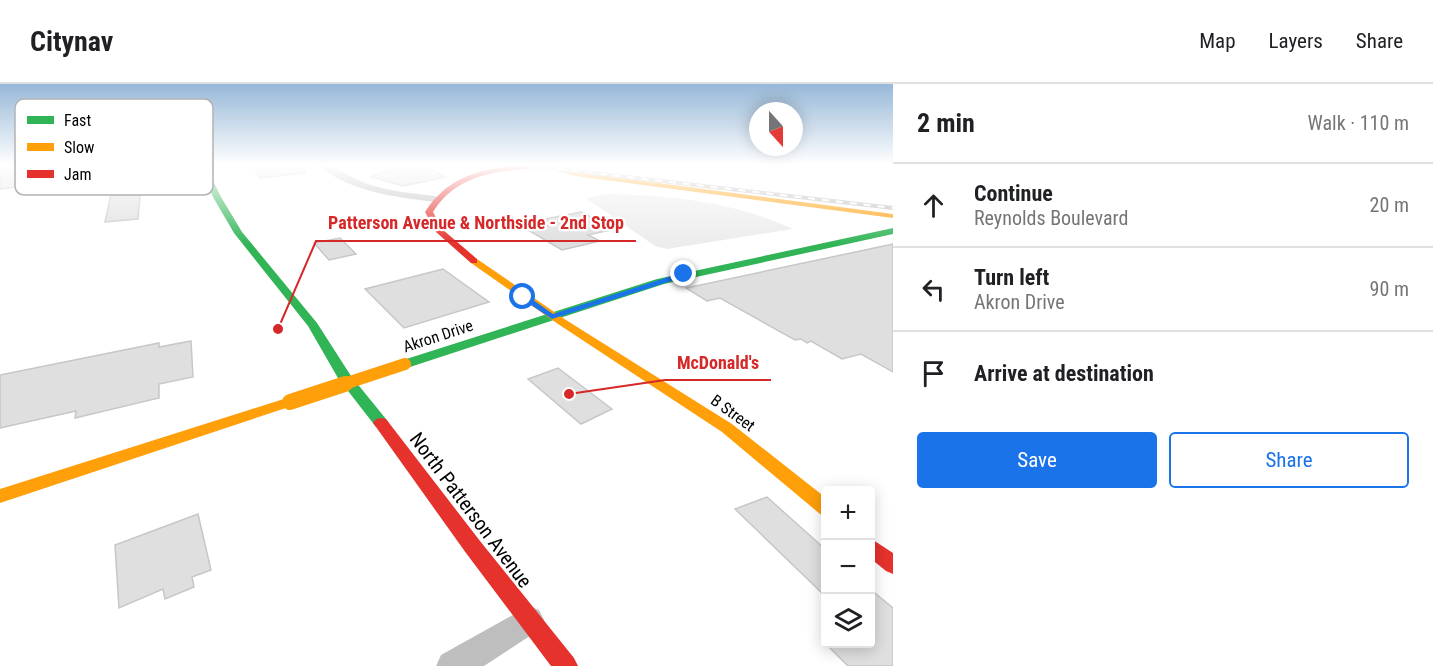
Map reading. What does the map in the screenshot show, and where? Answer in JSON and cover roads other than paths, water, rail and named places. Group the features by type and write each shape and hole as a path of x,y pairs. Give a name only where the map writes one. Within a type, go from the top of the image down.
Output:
{"main road":[{"name":"North Patterson Avenue","path":"214,191 238,233 313,325 345,378 566,666"},
{"path":"435,199 440,191"},
{"path":"703,191 893,216"},
{"path":"202,195 236,253"},
{"name":"B Street","path":"435,199 429,216 440,233 552,317 662,384 727,427 821,505"},
{"path":"858,212 891,223 890,232"},
{"name":"Akron Drive","path":"0,496 684,274 890,232"},
{"name":"North Patterson Avenue","path":"303,338 345,378"},
{"path":"875,550 893,565"}],"street":[{"path":"385,191 435,199"},
{"path":"452,666 488,647 529,620"}],"railway":[{"path":"749,191 893,208"}],"place":[{"name":"Patterson Avenue & Northside - 2nd Stop","path":"278,329"},
{"name":"McDonald's","path":"569,394"}]}
